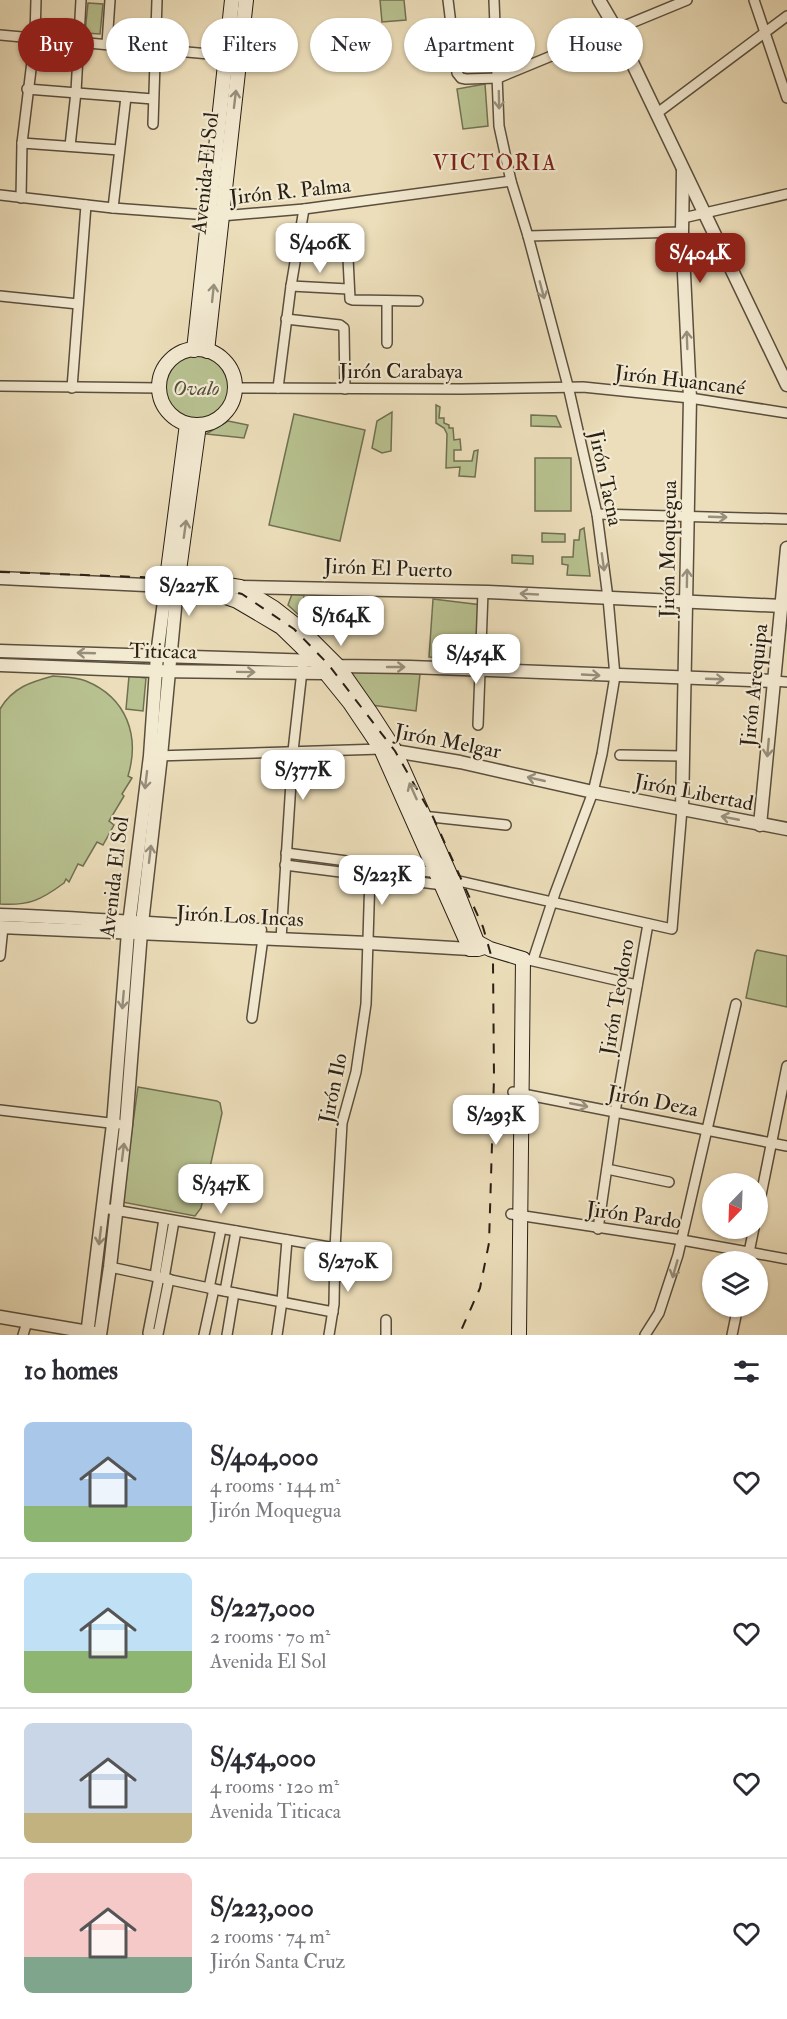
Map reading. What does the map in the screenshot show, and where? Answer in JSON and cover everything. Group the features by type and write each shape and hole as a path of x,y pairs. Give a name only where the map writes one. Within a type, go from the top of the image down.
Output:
{"main road":[{"name":"Avenida El Sol","path":"231,0 231,18"},
{"name":"Avenida El Sol","path":"242,18 246,0"},
{"name":"Avenida El Sol","path":"200,350 230,72"},
{"path":"200,350 218,356 227,365 233,376 235,388 228,410 220,418 210,423 193,425 176,419 167,411 161,400 159,388 160,377 165,366 173,358 183,352 200,350"},
{"name":"Avenida El Sol","path":"172,581 193,425"},
{"path":"172,581 237,601 281,627 311,667 350,703 388,750"},
{"name":"Jirón El Puerto","path":"172,581 240,587"},
{"path":"240,587 274,608 300,629 338,666 372,712 475,946 524,959 517,1093 510,1335"},
{"path":"417,815 435,872 448,883"},
{"path":"515,1215 519,1335"}],"street":[{"path":"35,18 36,0"},
{"path":"80,18 81,0"},
{"path":"109,18 110,0"},
{"path":"157,0 157,18"},
{"path":"448,0 457,73 461,78 498,78 547,58"},
{"name":"Jirón Tacna","path":"494,0 499,126 511,181 568,386 597,514 615,676 593,792 552,903 524,959"},
{"path":"600,0 610,18"},
{"path":"643,18 687,0"},
{"path":"754,0 787,98"},
{"path":"656,114 787,16"},
{"path":"0,35 18,36"},
{"path":"21,198 22,143 29,72"},
{"path":"70,146 76,72"},
{"path":"153,124 155,72"},
{"path":"636,72 787,385"},
{"path":"27,89 153,99"},
{"path":"113,208 126,97"},
{"path":"22,143 119,150"},
{"name":"Jirón Moquegua","path":"648,924 672,929 682,809 690,398 682,232 683,170"},
{"name":"Jirón R. Palma","path":"0,195 113,208 215,216 304,209 511,181"},
{"path":"683,218 787,194"},
{"path":"72,388 86,205"},
{"path":"278,388 286,319 304,209"},
{"path":"528,236 682,232"},
{"path":"348,258 350,299 387,302 418,301"},
{"path":"291,285 348,289"},
{"path":"0,296 78,304"},
{"path":"387,302 387,344"},
{"path":"286,319 340,325 344,328 345,389"},
{"name":"Jirón Huancané","path":"568,386 690,398 787,413"},
{"name":"Jirón Carabaya","path":"235,388 461,390 568,386"},
{"path":"0,387 159,388"},
{"path":"597,514 787,519"},
{"name":"Jirón Arequipa","path":"760,825 781,681 787,548"},
{"path":"0,578 172,581"},
{"name":"Avenida El Sol","path":"96,1334 103,1208 155,756 172,581"},
{"name":"Jirón El Puerto","path":"240,587 483,592 784,606"},
{"path":"478,725 483,592"},
{"name":"Titicaca","path":"0,651 164,656 311,667"},
{"name":"Titicaca","path":"0,665 163,671 311,667"},
{"path":"281,935 293,751 311,667 410,667 781,681"},
{"name":"Jirón Melgar","path":"155,756 388,750 460,762 593,792"},
{"path":"620,755 683,756"},
{"name":"Jirón Libertad","path":"593,792 787,830"},
{"path":"417,815 506,825"},
{"path":"286,853 435,872"},
{"path":"285,865 448,883 648,924"},
{"name":"Jirón Ilo","path":"329,1335 333,1312 342,1123 356,1072 366,1004 370,875"},
{"path":"0,956 1,923"},
{"name":"Jirón Los Incas","path":"1,923 135,927 475,946"},
{"name":"Jirón Teodoro","path":"598,1229 615,1112 648,924"},
{"name":"Avenida El Sol","path":"96,1334 110,1267 126,1125 135,927"},
{"name":"Jirón Los Incas","path":"135,927 263,938 281,935"},
{"path":"252,1018 263,938"},
{"path":"524,959 637,985"},
{"path":"645,1335 659,1314 670,1285 736,1004"},
{"path":"765,1173 787,1066"},
{"name":"Jirón Deza","path":"517,1093 787,1146"},
{"path":"0,1110 126,1125"},
{"path":"607,1169 669,1182"},
{"path":"103,1208 335,1248"},
{"name":"Jirón Pardo","path":"515,1215 682,1240 725,1251"},
{"path":"162,1277 148,1333 158,1334 169,1220"},
{"path":"204,1335 221,1229"},
{"path":"227,1335 236,1232"},
{"path":"276,1335 282,1301 287,1240"},
{"name":"Jirón Pardo","path":"768,1258 787,1259"},
{"path":"110,1267 333,1312"},
{"path":"0,1317 96,1334"},
{"path":"732,1335 736,1317"},
{"path":"386,1320 386,1335"},
{"path":"22,1335 27,1322"}],"green space":[{"path":"380,0 404,0 406,18 404,20 392,21 392,18 382,18"},
{"path":"88,3 103,4 100,34 94,34 94,18 86,18"},
{"path":"485,84 488,126 463,129 457,89"},
{"name":"Ovalo","path":"196,353 209,356 220,363 227,374 230,387 227,400 220,411 209,418 196,421 183,418 172,411 165,400 162,387 165,374 172,363 183,356"},
{"path":"436,405 440,407 439,418 444,418 444,423 449,425 449,428 453,428 454,440 460,439 461,450 454,450 454,461 472,461 474,451 478,450 475,477 459,476 460,467 446,468 447,434 444,428 436,423"},
{"path":"392,412 391,451 382,453 372,448 377,421"},
{"path":"294,414 365,430 340,541 269,525"},
{"path":"531,415 556,416 561,427 531,426"},
{"path":"228,421 248,425 244,438 206,434"},
{"path":"535,458 571,458 571,511 535,511"},
{"path":"584,528 590,576 567,575 568,565 562,564 562,557 573,557 574,540 579,540 580,530"},
{"path":"542,533 565,534 565,542 542,542"},
{"path":"512,555 533,556 533,564 512,563"},
{"path":"292,594 304,595 302,618 288,605"},
{"path":"433,599 482,605 481,658 429,657"},
{"path":"340,668 420,674 416,711 371,705"},
{"path":"53,676 86,681 112,697 127,720 131,733 132,747 128,776 132,778 109,821 114,825 103,845 97,842 83,866 78,864 69,882 66,879 56,889 34,901 0,904 0,709 17,690 30,683"},
{"path":"129,676 146,678 143,711 126,709"},
{"path":"757,950 787,956 787,1007 746,998"},
{"path":"138,1087 220,1103 222,1113 201,1208 195,1216 122,1202"}],"railway":[{"path":"0,572 167,578 206,584 242,594 294,629 328,664 395,751 433,817 483,927 493,962 494,1078 489,1243 480,1288 459,1335"}],"district":[{"name":"VICTORIA","path":"495,162"}]}
